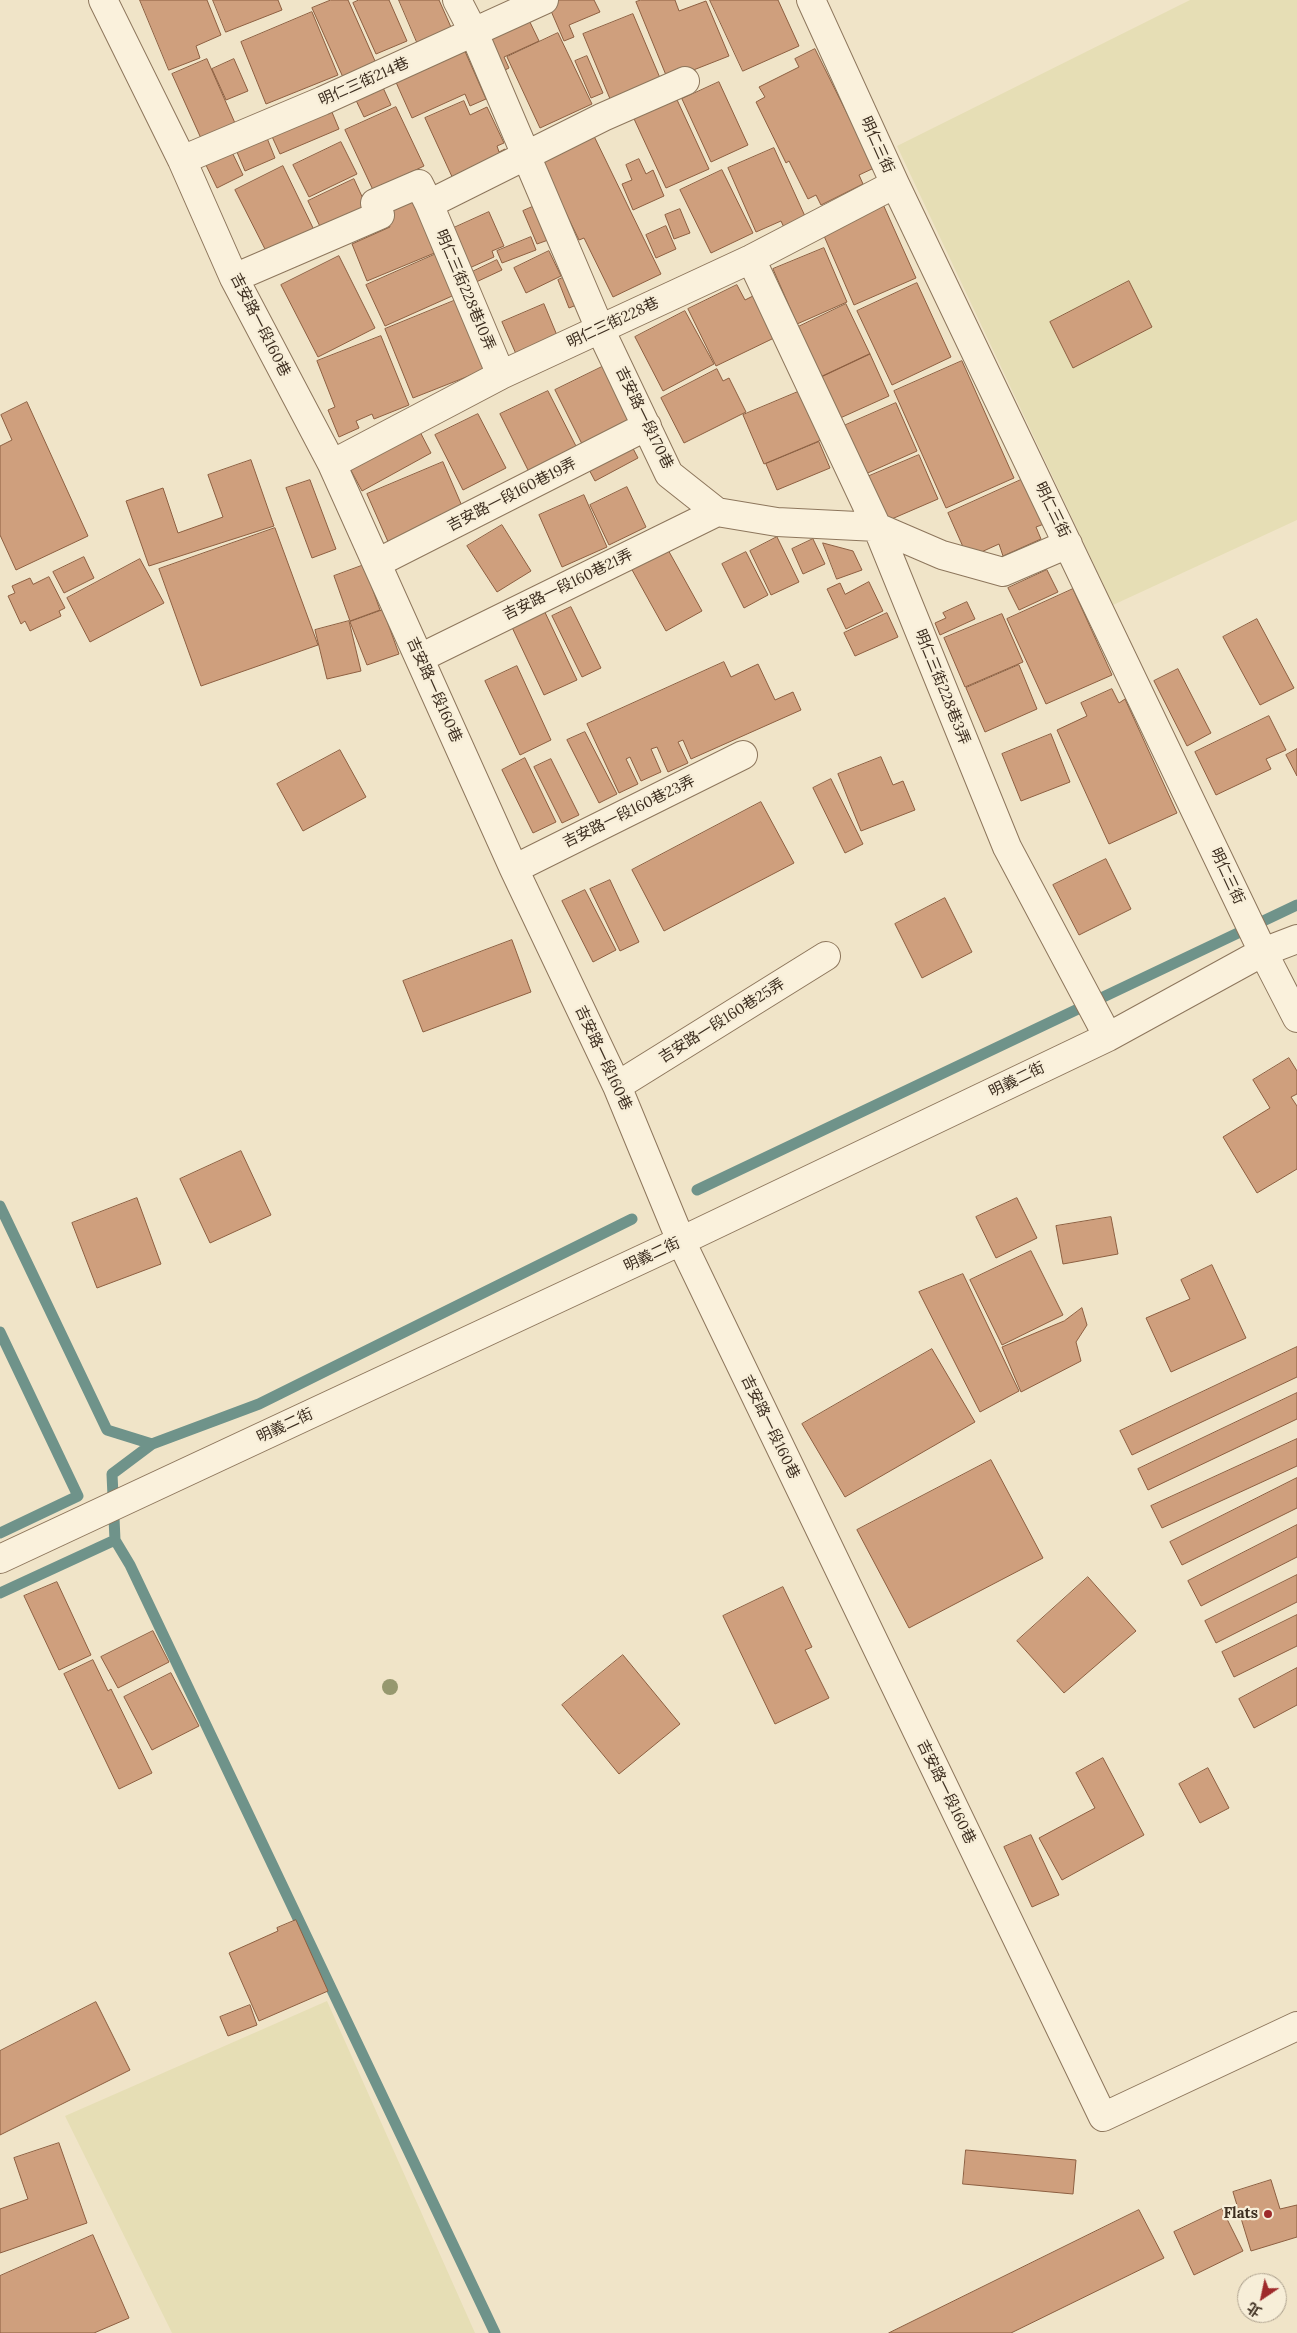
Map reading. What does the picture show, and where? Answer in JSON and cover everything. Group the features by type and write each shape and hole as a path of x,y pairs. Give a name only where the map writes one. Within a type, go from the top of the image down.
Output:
{"street":[{"name":"吉安路一段160巷","path":"103,0 182,160 234,278 332,464 514,869 617,1086 681,1241 1103,2117 1297,2026"},
{"name":"吉安路一段170巷","path":"458,0 474,33 600,329 669,474 717,512 777,522 877,527 942,555 1003,572 1068,544"},
{"name":"明仁三街214巷","path":"182,160 474,33 544,0"},
{"name":"明仁三街","path":"811,0 894,184 1263,952 1297,1018"},
{"path":"429,204 603,117 685,81"},
{"name":"明仁三街228巷10弄","path":"234,278 380,215 375,203 419,184 501,375"},
{"name":"明仁三街228巷","path":"332,464 501,375 751,259 894,184"},
{"name":"明仁三街228巷3弄","path":"751,259 877,527 1007,847 1108,1037"},
{"name":"吉安路一段160巷19弄","path":"377,563 647,426"},
{"name":"吉安路一段160巷21弄","path":"420,658 717,512"},
{"name":"吉安路一段160巷23弄","path":"514,869 743,755"},
{"name":"明義二街","path":"0,1559 681,1241 1108,1037 1263,952 1297,939"},
{"name":"吉安路一段160巷25弄","path":"617,1086 826,956"}],"shaded area":[{"path":"1190,0 1297,0 1297,520 1113,605 897,146"},
{"path":"327,2001 475,2333 172,2333 65,2116"}],"building":[{"path":"140,0 207,0 221,35 196,46 200,58 169,70"},
{"path":"213,0 278,0 282,10 226,32"},
{"path":"331,0 348,0 379,70 346,84 312,8"},
{"path":"359,0 389,0 407,41 376,54 353,3"},
{"path":"399,0 439,0 454,34 420,49"},
{"path":"559,0 594,0 600,12 569,25 574,37 564,41 548,4"},
{"path":"641,0 675,0 679,11 706,1 729,56 668,80 636,2"},
{"path":"710,0 778,0 799,46 743,71"},
{"path":"312,12 338,75 266,104 241,42"},
{"path":"633,14 663,85 613,106 583,34"},
{"path":"527,16 539,41 504,57 509,68 501,72 484,36"},
{"path":"558,33 592,104 540,128 507,57"},
{"path":"464,49 486,99 470,106 465,94 412,118 395,80"},
{"path":"815,49 874,168 859,175 863,184 821,205 816,195 808,199 789,161 786,163 756,102 765,97 759,87 799,67 795,59"},
{"path":"587,56 603,93 591,98 575,61"},
{"path":"207,59 238,130 204,145 172,74"},
{"path":"234,59 248,91 226,100 212,69"},
{"path":"379,79 391,105 364,117 352,92"},
{"path":"719,82 748,145 711,162 682,99"},
{"path":"672,89 709,169 666,188 629,108"},
{"path":"464,101 470,115 487,107 504,143 497,146 499,152 505,149 510,160 454,181 425,118"},
{"path":"329,105 339,129 280,154 269,130"},
{"path":"396,107 424,166 373,190 345,130"},
{"path":"591,130 661,274 613,297 584,238 579,240 538,155"},
{"path":"265,133 275,158 245,171 234,145"},
{"path":"341,142 357,174 309,197 293,165"},
{"path":"230,148 243,175 217,188 204,161"},
{"path":"774,148 809,225 787,234 781,221 756,232 728,168"},
{"path":"639,159 646,174 653,170 664,196 633,210 622,184 632,180 626,165"},
{"path":"283,166 315,232 268,255 235,190"},
{"path":"722,170 753,233 711,253 680,190"},
{"path":"354,179 370,214 324,235 308,201"},
{"path":"412,195 437,252 367,281 352,244 390,227 382,208"},
{"path":"882,202 916,278 854,305 821,229"},
{"path":"537,205 551,239 537,244 523,211"},
{"path":"680,209 690,233 674,239 665,215"},
{"path":"489,212 504,246 492,251 494,257 465,270 447,231"},
{"path":"666,226 676,249 656,258 646,235"},
{"path":"531,237 536,250 502,263 497,251"},
{"path":"824,248 847,302 797,324 773,269"},
{"path":"443,251 461,292 385,326 366,285"},
{"path":"549,251 561,276 526,293 514,268"},
{"path":"339,256 375,328 318,357 281,285"},
{"path":"497,260 502,270 474,283 470,273"},
{"path":"567,276 579,304 569,308 558,280"},
{"path":"1129,281 1152,327 1073,368 1050,322"},
{"path":"917,283 951,357 892,385 857,311"},
{"path":"737,285 745,300 753,296 774,338 716,366 688,309"},
{"path":"456,300 484,370 413,398 385,329"},
{"path":"544,304 561,345 520,363 502,322"},
{"path":"846,304 870,354 819,378 796,328"},
{"path":"685,311 714,364 663,391 635,337"},
{"path":"381,336 409,405 374,419 372,414 356,421 359,428 339,437 328,410 335,407 317,361"},
{"path":"870,354 889,396 838,419 819,378"},
{"path":"962,361 1014,478 946,508 894,391"},
{"path":"606,365 634,421 583,446 555,390"},
{"path":"717,369 723,381 729,378 746,412 684,443 661,398"},
{"path":"805,389 826,438 764,464 743,415"},
{"path":"548,391 579,452 531,476 500,414"},
{"path":"27,402 88,536 16,570 0,535 0,446 12,440 1,415"},
{"path":"896,403 917,451 861,476 839,428"},
{"path":"478,414 506,468 463,490 435,435"},
{"path":"417,426 431,453 362,491 347,463"},
{"path":"628,439 638,458 595,481 585,462"},
{"path":"819,442 830,468 777,490 766,464"},
{"path":"919,455 938,499 887,521 867,477"},
{"path":"251,460 274,526 149,566 126,501 163,488 178,533 223,517 208,475"},
{"path":"443,462 465,513 389,544 367,494"},
{"path":"1023,479 1044,524 1036,527 1041,539 1003,556 999,544 968,558 948,513"},
{"path":"310,480 336,549 312,558 286,488"},
{"path":"627,487 646,527 609,545 590,505"},
{"path":"584,495 607,547 562,567 539,515"},
{"path":"502,525 531,571 497,592 467,546"},
{"path":"275,528 318,645 201,686 159,569"},
{"path":"777,537 799,582 771,595 750,551"},
{"path":"813,539 825,564 803,574 792,549"},
{"path":"823,543 853,551 862,570 837,579"},
{"path":"667,548 702,611 666,631 631,568"},
{"path":"746,552 768,595 744,608 722,564"},
{"path":"84,557 94,578 64,593 53,572"},
{"path":"140,559 164,603 90,642 67,598"},
{"path":"364,565 380,610 350,621 334,576"},
{"path":"1047,570 1058,592 1019,610 1008,588"},
{"path":"49,577 65,608 59,611 61,616 30,631 25,621 21,624 8,596 15,593 12,586 30,578 33,584"},
{"path":"869,582 883,611 846,629 827,589 840,583 845,594"},
{"path":"1073,589 1112,675 1046,704 1007,619"},
{"path":"967,602 975,619 940,635 935,623 946,618 943,613"},
{"path":"542,606 577,680 544,695 509,621"},
{"path":"571,607 601,668 582,677 552,616"},
{"path":"383,610 399,654 367,665 350,622"},
{"path":"887,613 898,637 855,656 844,633"},
{"path":"1002,614 1023,662 965,687 944,638"},
{"path":"1257,619 1294,688 1260,705 1223,637"},
{"path":"349,621 361,671 327,679 315,630"},
{"path":"724,662 731,677 758,664 775,700 793,692 801,710 691,759 683,740 678,742 688,763 668,772 657,747 651,749 661,772 641,781 630,757 626,759 638,784 619,793 587,724"},
{"path":"1019,665 1037,709 985,732 966,688"},
{"path":"517,666 551,740 520,755 485,681"},
{"path":"1178,669 1211,733 1187,746 1154,681"},
{"path":"1112,689 1119,703 1125,699 1177,813 1109,844 1057,730 1087,716 1081,703"},
{"path":"1269,716 1286,750 1266,759 1271,769 1216,795 1195,752"},
{"path":"585,732 617,794 599,803 567,740"},
{"path":"1051,734 1070,782 1021,801 1002,754"},
{"path":"1297,749 1297,776 1286,755"},
{"path":"340,750 366,797 303,831 277,784"},
{"path":"881,757 893,785 903,781 915,810 861,831 838,774"},
{"path":"525,758 556,822 533,833 502,770"},
{"path":"551,759 579,815 562,823 534,767"},
{"path":"831,779 863,844 845,853 813,788"},
{"path":"761,802 794,863 664,931 632,870"},
{"path":"1106,859 1131,909 1079,935 1053,885"},
{"path":"610,880 639,942 620,951 590,889"},
{"path":"585,890 616,950 593,962 562,901"},
{"path":"945,898 972,952 922,978 895,924"},
{"path":"512,940 531,992 423,1032 403,981"},
{"path":"1289,1058 1297,1071 1297,1094 1291,1097 1297,1106 1297,1169 1257,1193 1223,1137 1270,1108 1253,1080"},
{"path":"241,1151 271,1215 210,1243 180,1179"},
{"path":"137,1198 161,1264 97,1288 72,1223"},
{"path":"1017,1198 1037,1238 996,1258 976,1217"},
{"path":"1111,1217 1118,1254 1063,1264 1056,1226"},
{"path":"1031,1251 1063,1315 1002,1345 970,1280"},
{"path":"1212,1265 1246,1338 1171,1372 1146,1318 1190,1299 1181,1280"},
{"path":"963,1274 1019,1391 980,1412 919,1292"},
{"path":"1082,1308 1087,1325 1076,1342 1081,1361 1021,1392 1002,1347 1064,1321"},
{"path":"1297,1347 1297,1377 1132,1455 1120,1431"},
{"path":"932,1349 975,1422 845,1497 802,1424"},
{"path":"1297,1393 1297,1419 1148,1490 1138,1469"},
{"path":"1297,1439 1297,1466 1162,1528 1151,1506"},
{"path":"991,1460 1043,1558 909,1628 857,1530"},
{"path":"1297,1478 1297,1508 1182,1565 1170,1542"},
{"path":"1297,1525 1297,1557 1201,1606 1188,1581"},
{"path":"1297,1575 1297,1602 1216,1643 1205,1621"},
{"path":"1088,1577 1136,1631 1064,1693 1017,1641"},
{"path":"57,1582 91,1655 59,1670 24,1596"},
{"path":"783,1587 812,1647 805,1650 829,1698 775,1724 723,1616"},
{"path":"1297,1615 1297,1646 1234,1677 1222,1652"},
{"path":"153,1631 169,1662 118,1688 101,1657"},
{"path":"623,1655 680,1724 619,1774 562,1705"},
{"path":"93,1660 108,1691 111,1689 152,1773 119,1789 64,1674"},
{"path":"1297,1668 1297,1705 1254,1728 1239,1699"},
{"path":"171,1673 199,1726 152,1750 124,1697"},
{"path":"1103,1758 1144,1835 1062,1880 1039,1838 1095,1808 1076,1773"},
{"path":"1208,1768 1229,1808 1200,1823 1179,1784"},
{"path":"1031,1835 1059,1895 1032,1907 1004,1847"},
{"path":"296,1920 328,1991 259,2021 229,1953 278,1931 277,1928"},
{"path":"96,2002 130,2070 0,2135 0,2051"},
{"path":"250,2005 257,2025 228,2036 220,2017"},
{"path":"59,2143 87,2223 0,2253 0,2209 28,2199 14,2158"},
{"path":"966,2150 1076,2160 1073,2194 963,2184"},
{"name":"Flats","path":"1271,2180 1280,2209 1297,2205 1297,2237 1251,2251 1233,2192"},
{"path":"1222,2209 1243,2251 1194,2275 1174,2232"},
{"path":"1139,2210 1164,2258 1011,2333 889,2333"},
{"path":"93,2235 129,2318 94,2333 0,2333 0,2276"}],"waterway":[{"path":"697,1190 1297,905"},
{"path":"0,1206 107,1430 152,1444"},
{"path":"495,2333 130,1565 115,1540 112,1474 152,1444 259,1404 632,1219"},
{"path":"0,1332 78,1496 0,1533"},
{"path":"0,1593 115,1540"}],"place":[{"name":"Flats","path":"1268,2214"}]}
